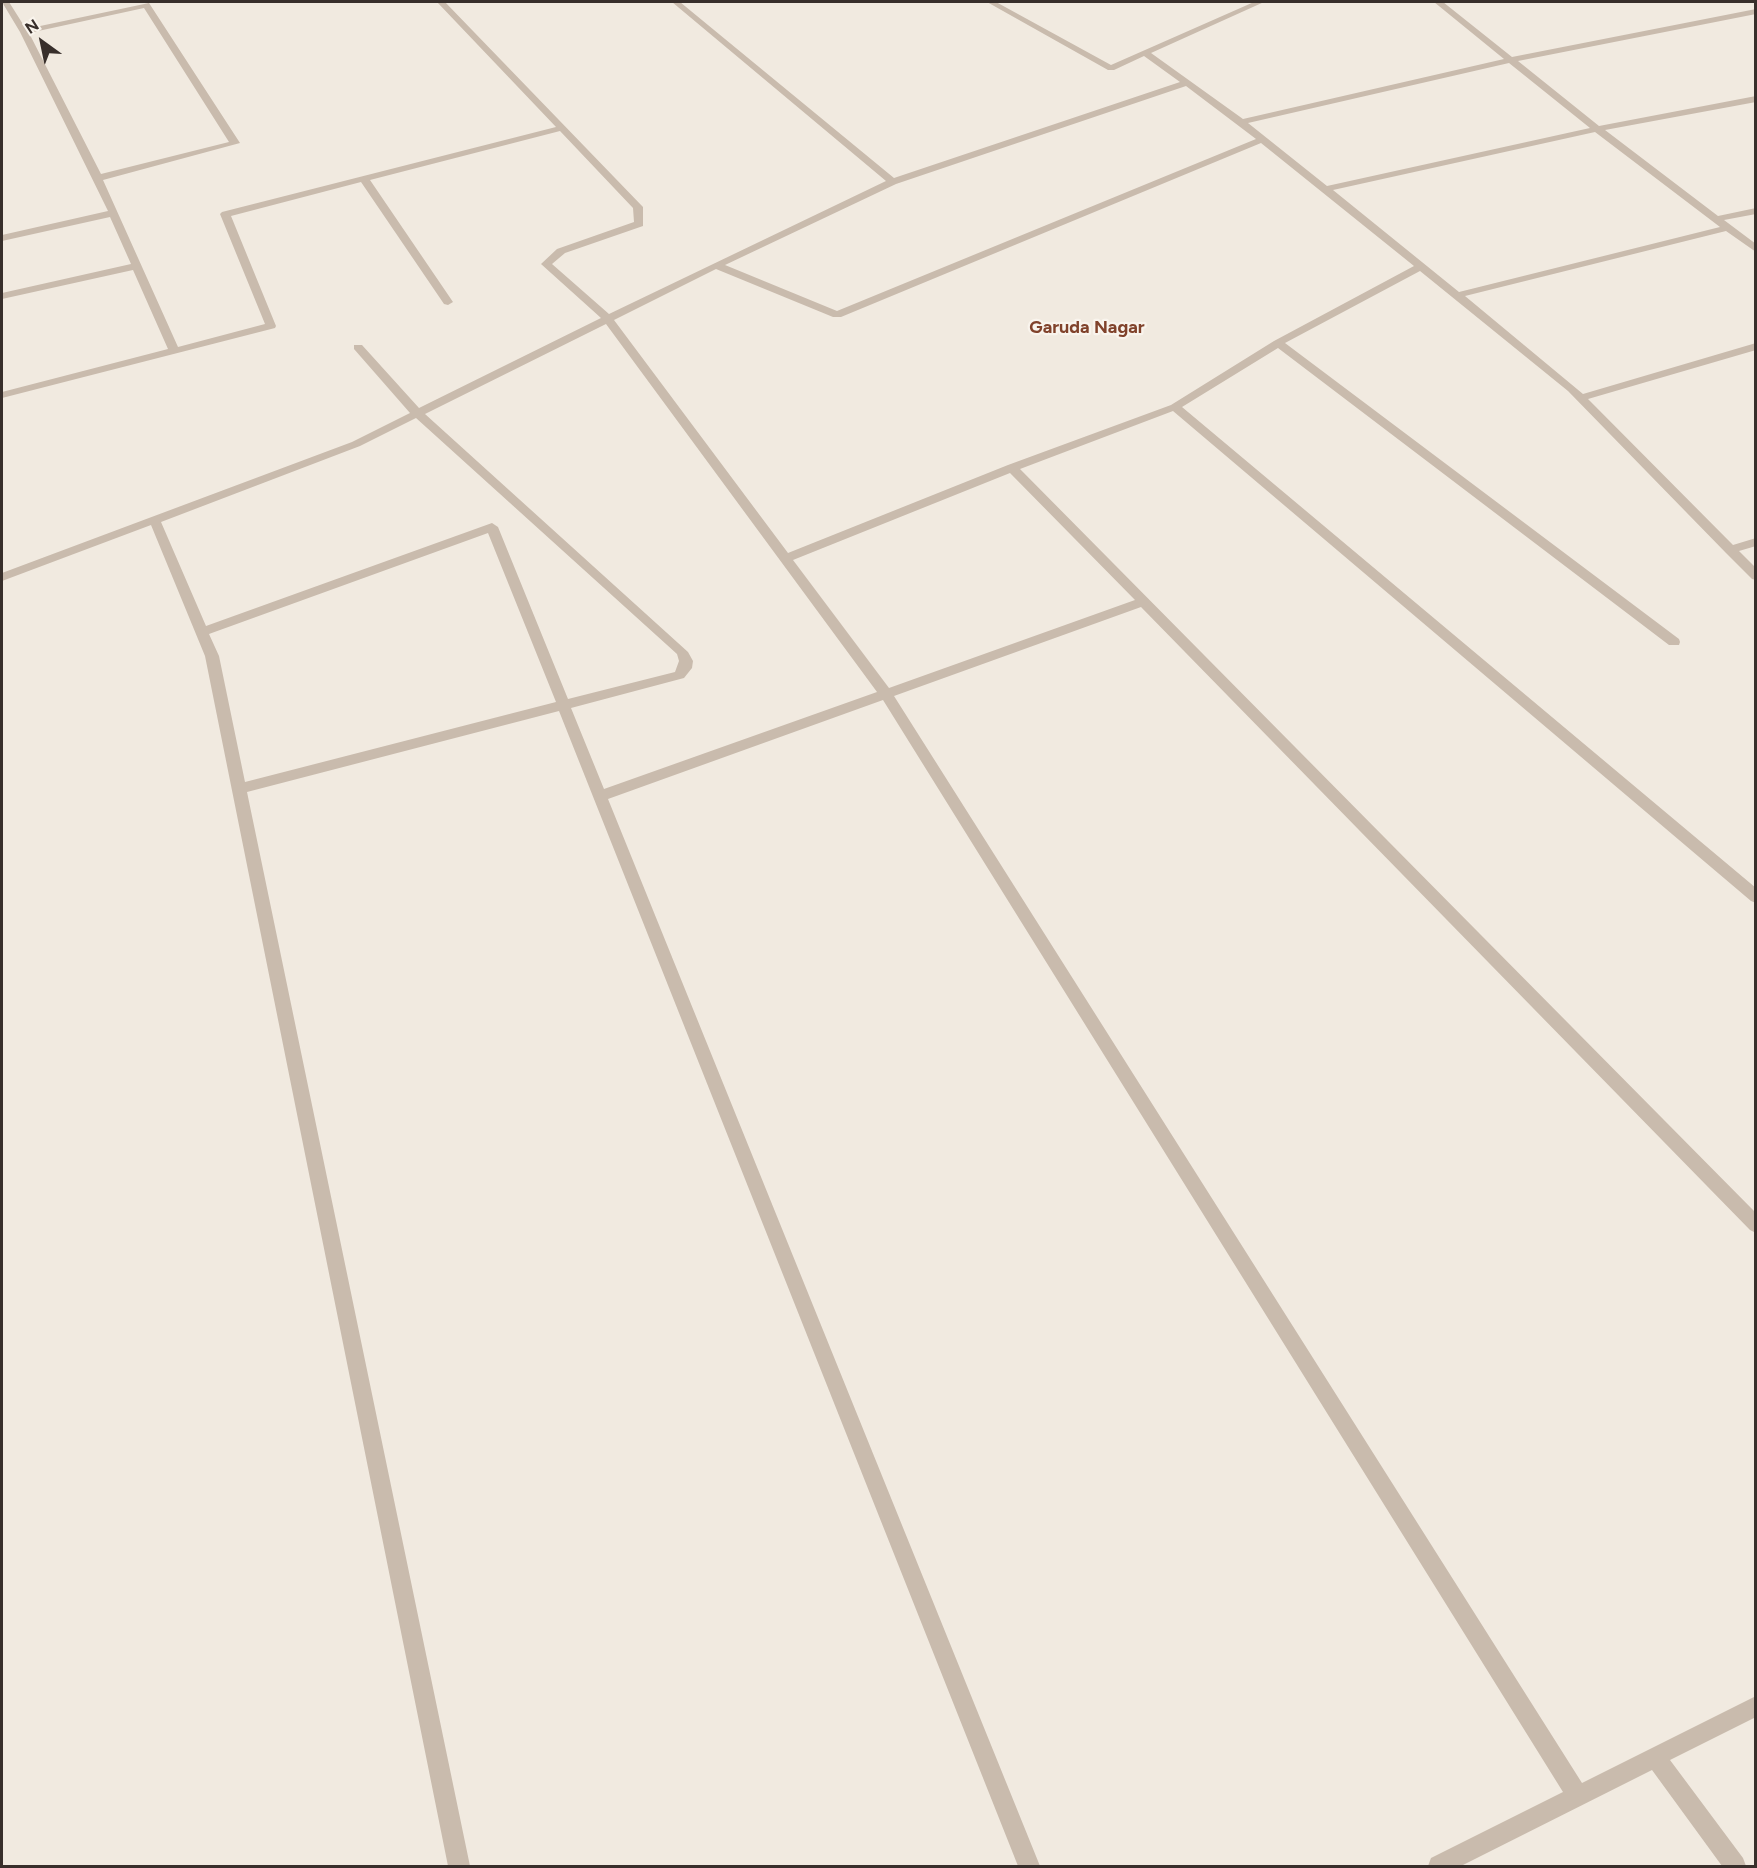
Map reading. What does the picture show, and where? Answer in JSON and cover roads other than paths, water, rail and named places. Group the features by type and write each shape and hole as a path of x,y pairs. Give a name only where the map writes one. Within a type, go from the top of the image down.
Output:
{"street":[{"path":"5,2 24,32 98,178 174,351"},
{"path":"441,2 638,207 639,224 561,251 546,264 608,319 886,694 1578,1796"},
{"path":"676,2 893,182"},
{"path":"991,2 1111,68 1260,2"},
{"path":"1438,2 1597,129 1755,249"},
{"path":"24,32 146,5 235,143 98,178"},
{"path":"1241,122 1511,60 1755,11"},
{"path":"1144,52 1263,139 1550,369 1755,576"},
{"path":"2,576 356,444 716,265 893,182 1187,82"},
{"path":"1326,189 1597,129 1755,99"},
{"path":"2,395 272,326 225,214 563,128"},
{"path":"716,265 837,315 1263,139"},
{"path":"364,179 448,302"},
{"path":"1716,219 1755,211"},
{"path":"2,238 113,213"},
{"path":"1458,295 1728,228"},
{"path":"2,296 137,266"},
{"path":"786,558 1012,468 1175,407 1278,343 1421,266"},
{"path":"1278,343 1674,642"},
{"path":"1581,398 1755,346"},
{"path":"239,789 679,675 685,668 686,661 682,652 417,413 358,347"},
{"path":"1175,407 1755,897"},
{"path":"1012,468 1755,1225"},
{"path":"154,519 212,656 459,1866"},
{"path":"202,633 492,526 1029,1866"},
{"path":"1730,550 1755,542"},
{"path":"600,795 1143,602"},
{"path":"1439,1866 1755,1706"},
{"path":"1655,1756 1735,1866"}],"district":[{"name":"Garuda Nagar","path":"1087,328"}]}
